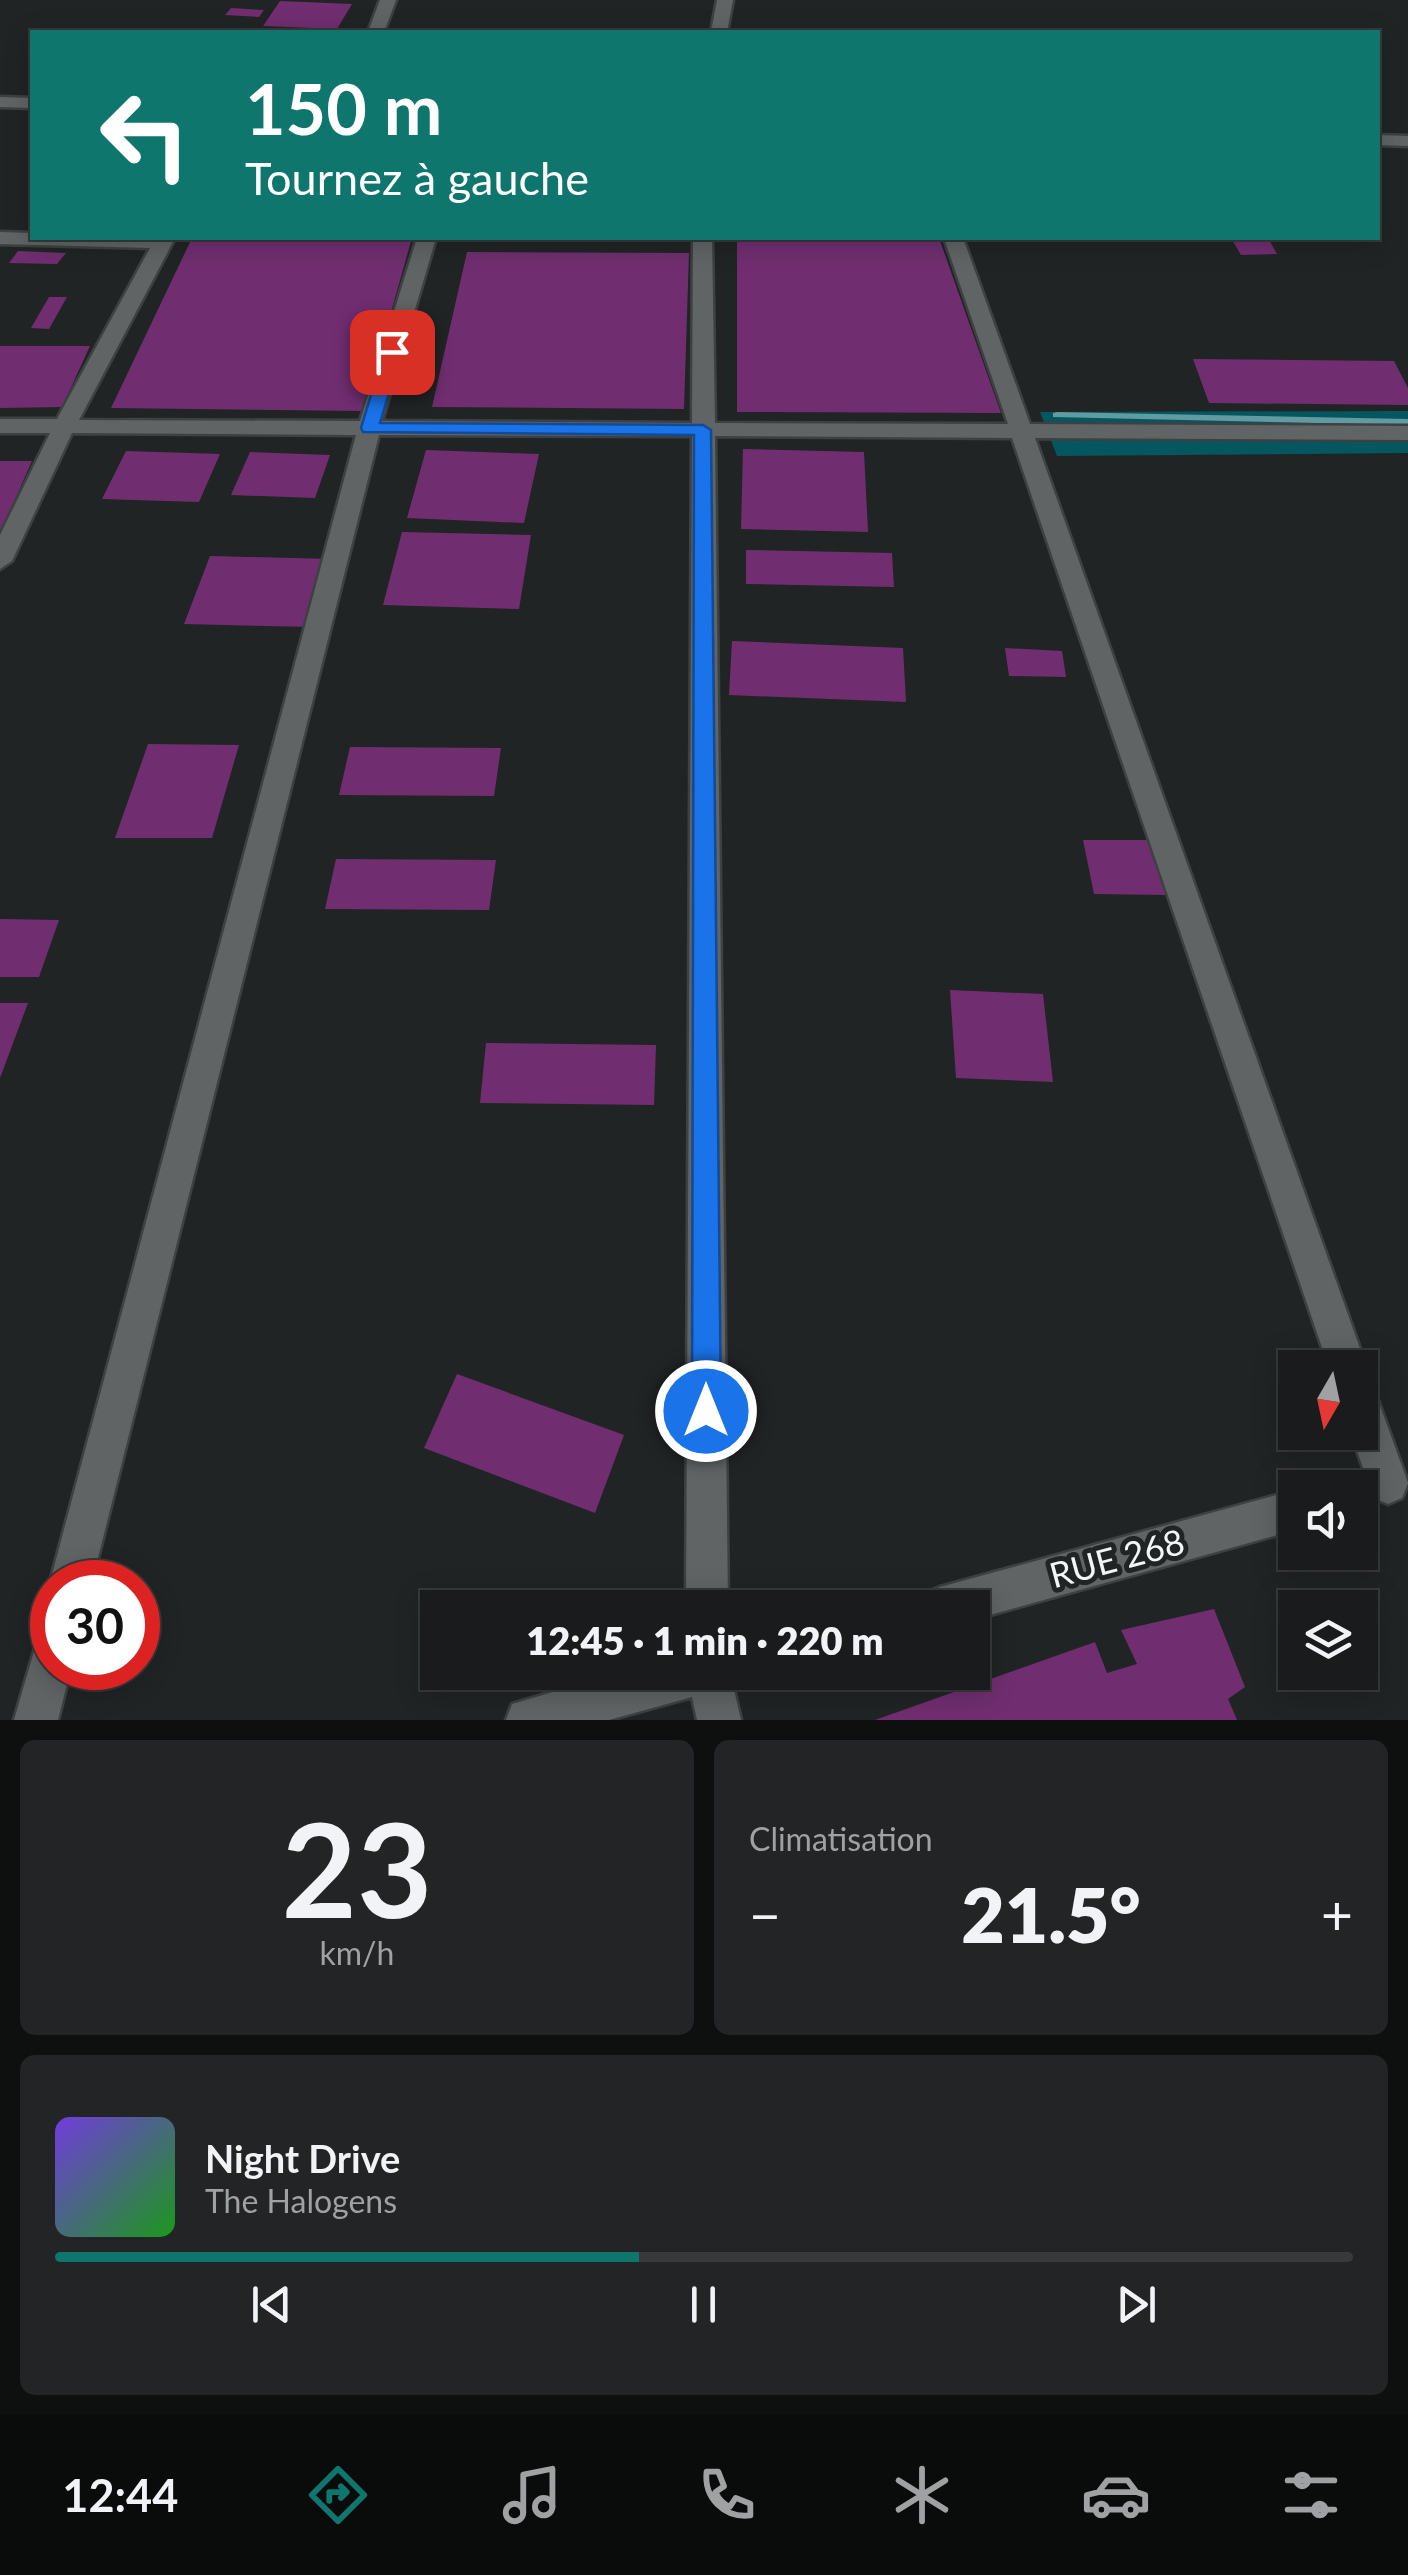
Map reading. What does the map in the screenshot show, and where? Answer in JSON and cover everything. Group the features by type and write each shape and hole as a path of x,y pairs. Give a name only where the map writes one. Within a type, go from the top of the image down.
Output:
{"street":[{"path":"377,30 388,0"},
{"path":"719,30 725,0"},
{"path":"0,102 30,103"},
{"path":"1380,140 1408,141"},
{"path":"0,238 30,238"},
{"path":"0,560 64,427 164,240"},
{"path":"78,1560 370,428 426,240"},
{"path":"703,240 707,1590"},
{"path":"955,240 1342,1350"},
{"path":"0,426 1408,433"},
{"path":"1374,1450 1385,1485"},
{"name":"RUE 268","path":"990,1594 1278,1515"},
{"path":"36,1720 44,1690"},
{"path":"528,1720 639,1690"},
{"path":"710,1690 719,1720"}],"shaded area":[{"path":"1408,411 1408,453 1057,456 1040,412"}],"building":[{"path":"280,1 352,4 337,29 263,26"},
{"path":"231,8 264,10 259,17 225,15"},
{"path":"191,240 411,240 363,411 111,408"},
{"path":"737,240 940,240 1001,413 737,412"},
{"path":"1232,240 1269,240 1277,254 1241,255"},
{"path":"18,251 66,253 57,264 9,263"},
{"path":"467,252 689,253 684,409 432,407"},
{"path":"49,297 67,297 49,329 31,328"},
{"path":"0,346 90,346 62,407 0,408"},
{"path":"1193,359 1394,361 1408,388 1408,405 1209,403"},
{"path":"743,449 864,452 868,532 741,529"},
{"path":"426,450 539,454 524,523 407,518"},
{"path":"126,451 220,454 199,502 102,499"},
{"path":"250,452 330,455 315,498 231,495"},
{"path":"0,461 32,461 0,533"},
{"path":"402,532 531,535 519,609 383,605"},
{"path":"746,550 892,553 894,587 746,584"},
{"path":"210,556 332,559 312,627 184,624"},
{"path":"732,641 903,648 906,702 729,695"},
{"path":"1005,648 1062,651 1066,677 1009,676"},
{"path":"148,744 239,745 212,838 115,838"},
{"path":"350,747 501,748 494,796 339,795"},
{"path":"1083,840 1155,840 1168,895 1094,894"},
{"path":"336,859 496,860 489,910 325,909"},
{"path":"0,919 59,920 39,977 0,977"},
{"path":"950,990 1043,994 1053,1082 956,1078"},
{"path":"0,1003 28,1003 0,1078"},
{"path":"486,1043 656,1045 654,1105 480,1103"},
{"path":"457,1374 624,1435 595,1513 424,1448"},
{"path":"1214,1609 1245,1687 1228,1699 1237,1720 875,1720 960,1690 990,1690 990,1679 1095,1642 1107,1673 1137,1664 1121,1630"}],"waterway":[{"path":"1057,415 1408,422"}],"route":[{"path":"392,352 370,428 703,430 706,1411"}]}
